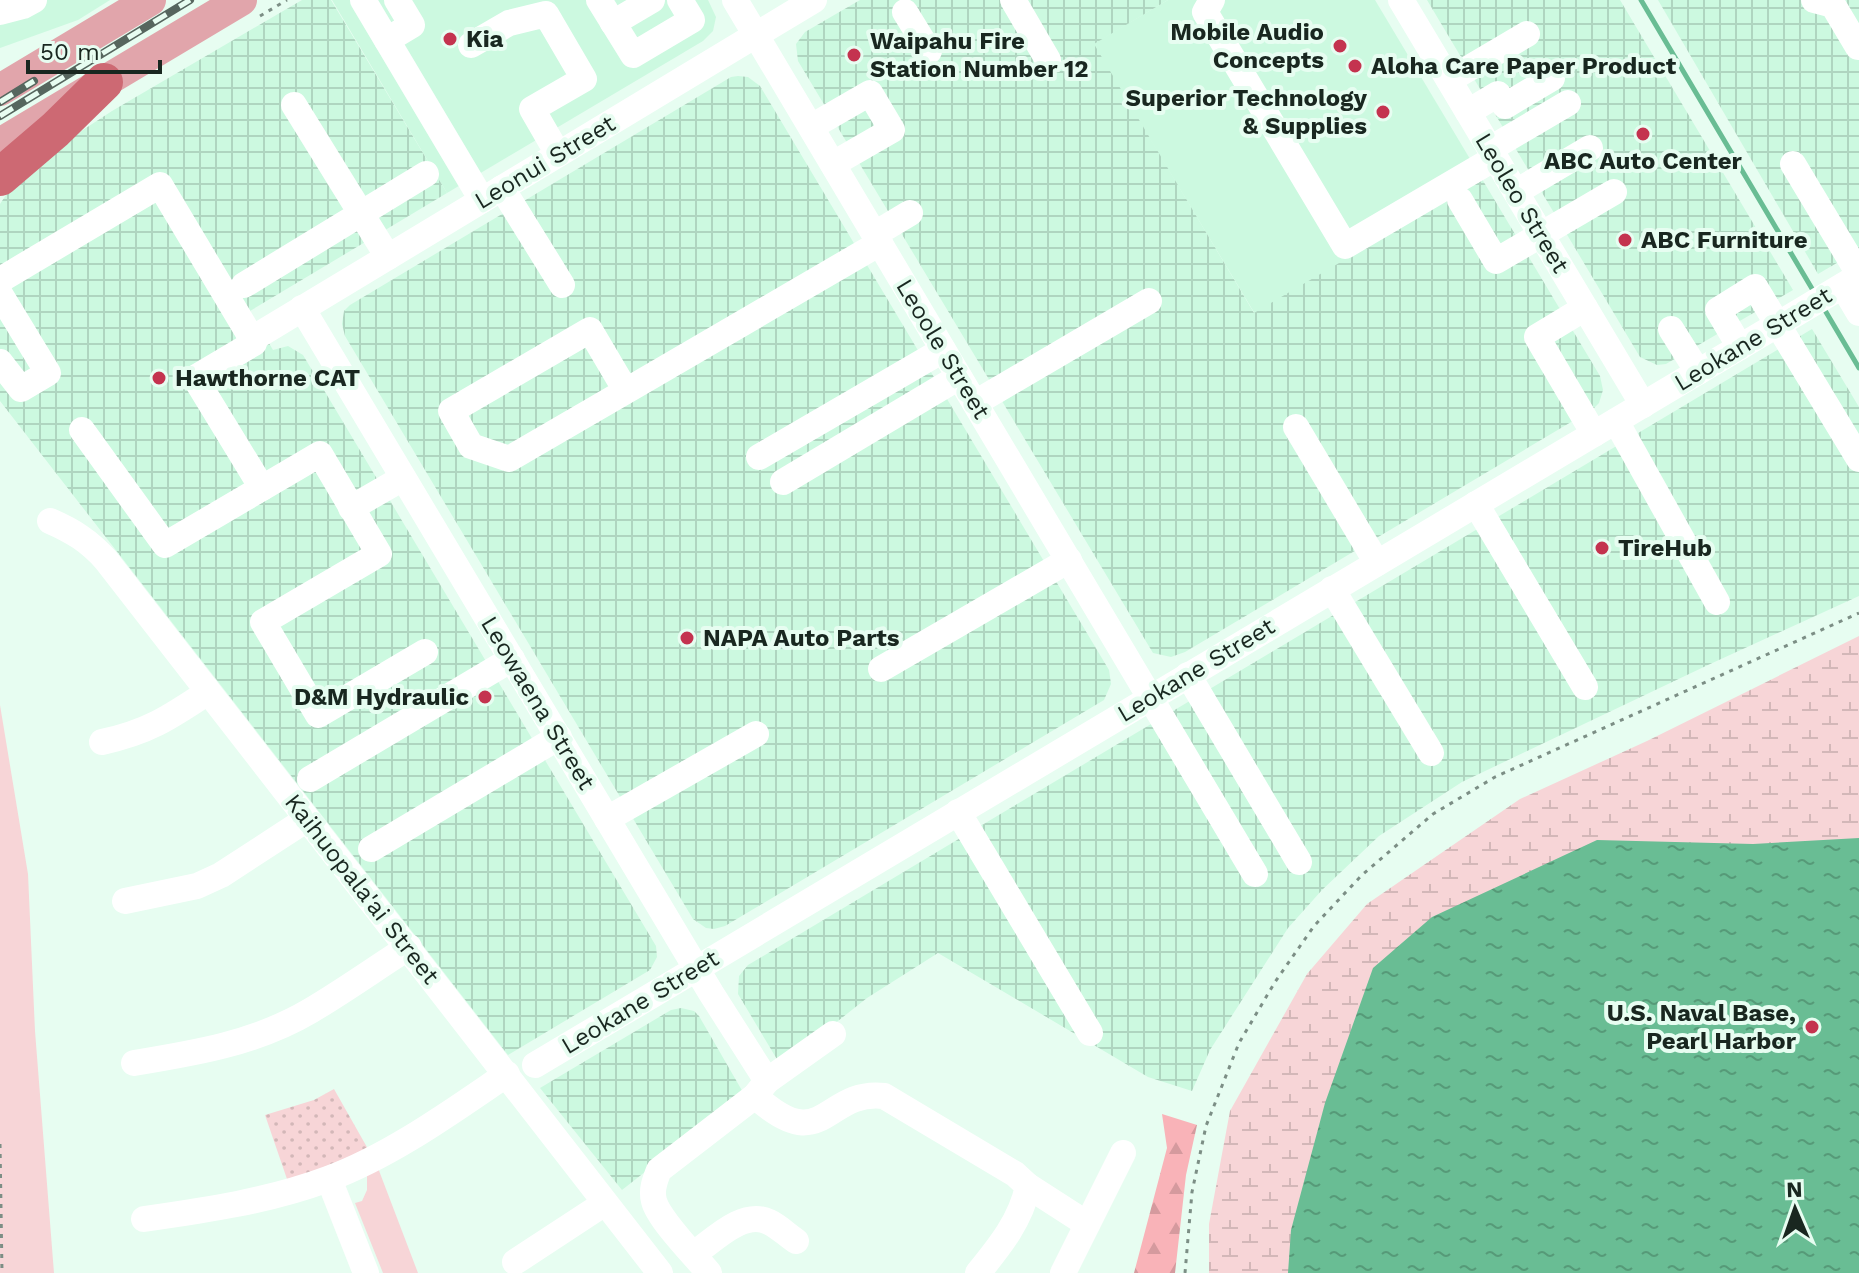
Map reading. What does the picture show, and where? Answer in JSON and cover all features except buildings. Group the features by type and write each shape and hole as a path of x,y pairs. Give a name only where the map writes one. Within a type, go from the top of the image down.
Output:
{"highway":[{"path":"0,177 104,82"}],"main road":[{"path":"1,89 150,0"},
{"path":"0,144 104,82 245,11"}],"street":[{"path":"0,12 34,0"},
{"path":"363,0 492,194 562,285"},
{"path":"387,40 412,25 397,0"},
{"path":"599,0 633,55 692,20 680,0"},
{"path":"613,23 652,0"},
{"name":"Leoole Street","path":"735,0 1255,874"},
{"name":"Leonui Street","path":"262,488 195,378 254,343 252,339 302,308 814,0"},
{"path":"1013,0 1048,60"},
{"path":"1212,0 1205,12 1345,246 1568,103"},
{"name":"Leoleo Street","path":"1401,0 1643,405"},
{"path":"1814,0 1833,5 1858,47"},
{"path":"905,12 929,51"},
{"path":"471,45 509,23 546,14 584,79 532,109 558,154"},
{"path":"1449,80 1527,34"},
{"path":"1468,112 1498,94 1505,106 1552,78"},
{"path":"811,127 870,93 885,117 892,130 833,164"},
{"path":"294,105 388,257"},
{"path":"1516,192 1590,148"},
{"path":"1793,164 1849,281 1859,313"},
{"path":"244,285 426,174"},
{"path":"0,280 160,185 252,339"},
{"path":"1460,200 1496,261 1614,192"},
{"path":"626,391 590,330 451,411 471,446 509,459 626,391 877,239 910,213"},
{"name":"Leokane Street","path":"535,1065 1849,281"},
{"path":"1740,347 1718,310 1755,287 1859,459"},
{"path":"0,294 48,373 21,389 0,362"},
{"path":"975,403 1149,301"},
{"name":"Leowaena Street","path":"302,308 697,969 769,1108 794,1122 806,1124 863,1096 884,1096 1015,1174 1028,1186"},
{"path":"1585,308 1537,337 1605,427 1717,602"},
{"path":"1671,329 1698,372"},
{"path":"759,457 943,350"},
{"path":"783,482 959,377"},
{"path":"1296,427 1377,563"},
{"path":"82,430 165,545 320,454 379,554 263,622 318,715 425,652"},
{"path":"351,508 403,478"},
{"path":"1476,504 1585,687"},
{"name":"Kaihuopala'ai Street","path":"50,521 91,543 409,947 660,1273"},
{"path":"881,669 1069,560"},
{"path":"1332,589 1431,753"},
{"path":"310,779 512,659"},
{"path":"1188,675 1299,862"},
{"path":"102,742 137,734 208,692"},
{"path":"607,819 756,734"},
{"path":"371,849 559,737"},
{"path":"958,812 1090,1033"},
{"path":"125,901 197,886 221,875 307,819"},
{"path":"134,1063 193,1054 258,1035 309,1012 409,947"},
{"path":"796,1241 768,1221 748,1219 738,1223 702,1264 660,1214 654,1202 654,1182 659,1170 833,1034"},
{"path":"144,1219 241,1204 329,1179 394,1147 507,1074"},
{"path":"1063,1273 1123,1153"},
{"path":"329,1179 366,1273"},
{"path":"978,1273 1024,1209 1028,1186 1087,1224"},
{"path":"515,1262 605,1203"}],"path":[{"path":"245,11 287,0"},
{"path":"1185,1273 1192,1192 1206,1126 1225,1076 1239,1043 1275,982 1314,926 1344,892 1433,814 1495,777 1859,613"},
{"path":"0,1144 2,1273"}],"shaded area":[{"path":"0,0 110,0 78,20 0,48"},
{"name":"Hawthorne CAT","path":"302,0 331,0 447,193 250,311 273,350 288,346 303,355 656,946 657,957 650,970 508,1055 0,401 0,204 10,189 66,141 112,111"},
{"path":"332,0 708,0 716,17 713,31 703,41 447,193"},
{"path":"860,0 1168,0 1094,44 1254,313 1482,179 1600,376 1603,390 1599,403 1185,652 1171,657 1153,653 798,61 796,44 805,32"},
{"path":"1168,0 1375,0 1482,179 1255,314 1093,44"},
{"path":"1427,0 1620,0 1793,290 1666,364 1657,365 1640,357"},
{"path":"1658,0 1859,0 1859,250 1818,274"},
{"path":"731,77 748,77 760,86 1109,670 1111,684 1104,700 725,926 714,929 706,928 693,919 345,336 342,324 344,311 350,305"},
{"path":"1812,329 1859,407 1859,596 1462,782 1379,836 1322,890 1288,928 1210,1050 1192,1091 1148,1077 938,953 867,998 781,1066 738,994 739,976 748,965"},
{"path":"681,1008 694,1011 699,1016 744,1094 622,1190 540,1088 671,1010"}],"green space":[{"path":"1859,636 1859,906 1339,1273 1209,1273 1209,1224 1230,1111 1307,974 1367,904 1520,799 1647,741"},
{"path":"0,705 28,874 35,1031 54,1273 0,1273"},
{"path":"334,1089 368,1149 288,1182 265,1115 314,1100"},
{"path":"1162,1114 1197,1125 1186,1175 1175,1273 1134,1273 1167,1148"},
{"path":"378,1168 418,1273 383,1273 355,1203 362,1201 367,1190 367,1175"}],"water":[{"path":"1859,838 1859,1273 1288,1273 1291,1230 1325,1103 1373,968 1432,917 1597,840 1753,844"}],"waterway":[{"path":"1641,0 1814,292"},
{"path":"1823,307 1859,368"}],"railway":[{"path":"0,116 190,0"},
{"path":"0,102 34,81"}],"place":[{"name":"Kia","path":"450,39"},
{"name":"Mobile Audio Concepts","path":"1340,46"},
{"name":"Waipahu Fire Station Number 12","path":"854,55"},
{"name":"Aloha Care Paper Product","path":"1355,66"},
{"name":"Superior Technology & Supplies","path":"1383,112"},
{"name":"ABC Auto Center","path":"1643,134"},
{"name":"ABC Furniture","path":"1625,240"},
{"name":"Hawthorne CAT","path":"159,378"},
{"name":"TireHub","path":"1602,548"},
{"name":"NAPA Auto Parts","path":"687,638"},
{"name":"D&M Hydraulic","path":"485,697"},
{"name":"U.S. Naval Base, Pearl Harbor","path":"1812,1027"}]}
